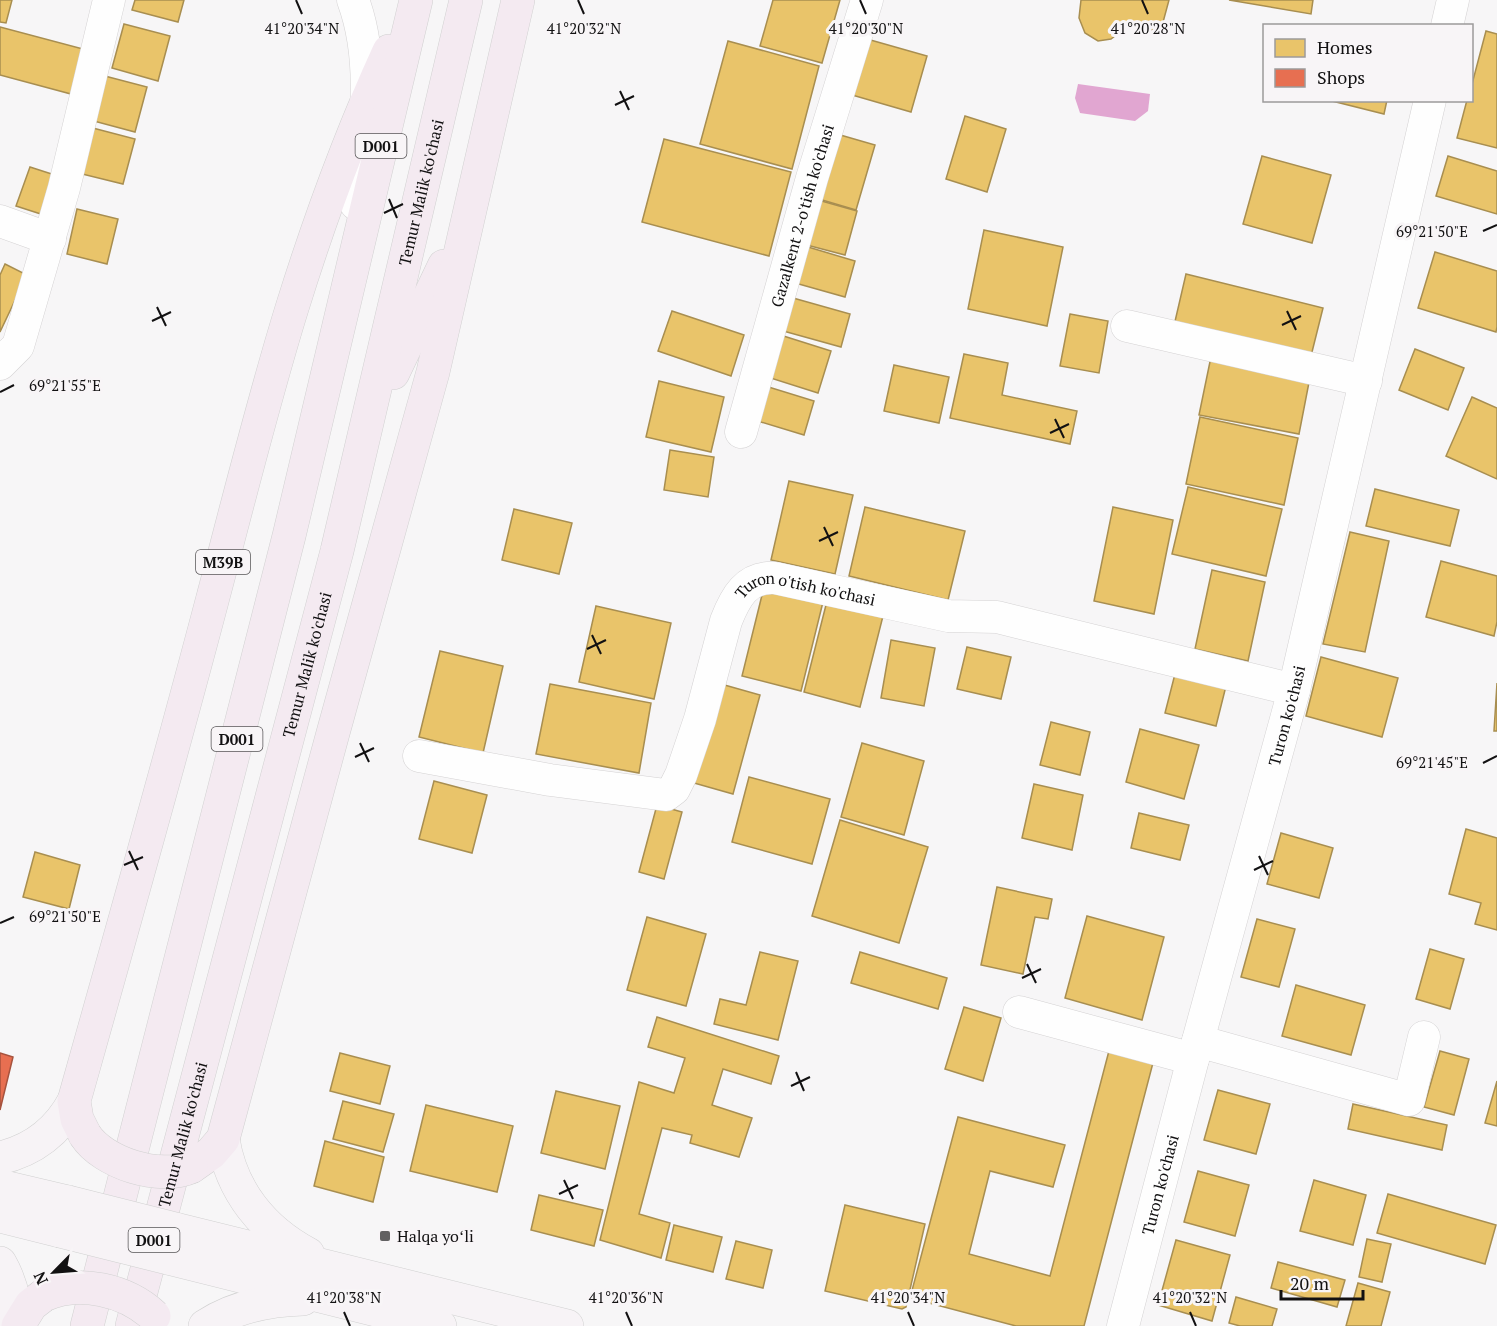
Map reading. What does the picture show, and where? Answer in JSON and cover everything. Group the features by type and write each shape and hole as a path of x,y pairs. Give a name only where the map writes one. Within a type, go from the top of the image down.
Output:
{"highway":[{"name":"M39B","path":"74,1101 186,701 292,309 316,235 366,102 414,0"},
{"name":"D001","path":"87,1326 289,536 414,0"},
{"name":"Temur Malik ko'chasi","path":"149,1323 338,551 466,0"},
{"path":"74,1101 77,1119 92,1145 114,1159 138,1168 168,1171 186,1169 211,1153 222,1139 434,372 518,0"},
{"path":"365,432 470,211"},
{"path":"17,1326 31,1305 44,1295 66,1288 87,1288 108,1292 136,1302 149,1323"}],"main road":[{"name":"M39B","path":"0,1158 21,1152 41,1141 57,1127 74,1101"},
{"path":"222,1139 228,1162 246,1201 259,1218 276,1233 337,1285 440,1326"},
{"path":"0,1186 64,1216 337,1285 567,1326"},
{"path":"0,1216 64,1216"},
{"path":"0,1263 11,1289 17,1326"},
{"path":"205,1326 232,1312 261,1304 298,1300 337,1285"}],"street":[{"path":"0,364 18,346 64,188 109,0"},
{"path":"346,293 366,102 366,57 353,0"},
{"name":"Gazalkent 2-o'tish ko'chasi","path":"741,432 812,178 867,0"},
{"path":"1447,24 1453,0"},
{"name":"Turon ko'chasi","path":"1123,1326 1195,1050 1294,690 1430,102"},
{"path":"0,221 50,238"},
{"path":"1127,326 1366,381"},
{"name":"Turon o'tish ko'chasi","path":"419,756 550,780 666,795 674,789 681,776 700,719 731,608 746,587 756,580 767,577 948,616 997,617 1294,690"},
{"path":"1019,1012 1409,1100 1424,1037"}],"shaded area":[{"path":"1078,84 1150,94 1148,111 1135,121 1080,113 1075,98"}],"building: Homes":[{"path":"0,0 12,0 6,23 0,22"},
{"path":"135,0 184,0 178,22 132,10"},
{"path":"773,0 840,0 822,63 760,46"},
{"path":"1081,0 1169,0 1162,26 1158,24 1156,31 1127,23 1125,28 1111,39 1098,41 1085,33 1079,18"},
{"path":"1229,0 1313,0 1311,14"},
{"path":"124,24 170,36 158,81 112,68"},
{"path":"0,27 83,49 71,94 0,75"},
{"path":"1486,31 1497,34 1497,148 1457,138 1466,102 1473,102 1473,80"},
{"path":"867,39 927,56 911,112 852,95"},
{"path":"728,41 819,66 792,169 700,144"},
{"path":"101,75 147,87 135,132 90,120"},
{"path":"1336,102 1387,102 1384,114"},
{"path":"965,116 1006,129 987,192 946,179"},
{"path":"89,127 135,139 123,184 78,173"},
{"path":"830,132 875,145 856,210 812,197"},
{"path":"664,139 791,172 769,256 642,222"},
{"path":"1262,156 1331,175 1312,243 1243,224"},
{"path":"1448,156 1497,171 1497,214 1436,196"},
{"path":"30,167 61,177 47,216 16,206"},
{"path":"811,198 857,211 845,255 799,243"},
{"path":"77,209 118,219 107,264 67,254"},
{"path":"984,230 1063,247 1047,326 968,309"},
{"path":"798,244 855,261 845,297 788,281"},
{"path":"1435,252 1497,271 1496,332 1418,308"},
{"path":"5,264 27,275 0,332 0,275"},
{"path":"1186,274 1323,308 1309,364 1173,330"},
{"path":"786,296 850,314 841,347 776,329"},
{"path":"672,311 744,335 731,376 658,351"},
{"path":"1070,314 1108,321 1099,373 1060,366"},
{"path":"774,333 831,351 818,393 761,375"},
{"path":"1415,349 1464,368 1448,410 1399,390"},
{"path":"1212,352 1311,372 1299,434 1199,415"},
{"path":"964,354 1008,363 1002,395 1077,411 1070,444 950,418"},
{"path":"894,365 949,377 939,423 884,411"},
{"path":"659,381 724,397 711,452 646,437"},
{"path":"762,385 814,401 804,435 751,419"},
{"path":"1472,397 1497,408 1497,479 1446,456"},
{"path":"1200,417 1298,438 1284,505 1186,484"},
{"path":"670,450 714,457 708,497 664,490"},
{"path":"789,481 853,495 835,574 771,560"},
{"path":"1188,487 1282,509 1266,576 1172,554"},
{"path":"1375,489 1459,510 1450,546 1366,526"},
{"path":"865,507 965,531 948,600 849,576"},
{"path":"1113,507 1173,520 1154,614 1094,601"},
{"path":"514,509 572,523 559,574 502,560"},
{"path":"1350,532 1389,541 1365,652 1323,644"},
{"path":"1441,561 1497,576 1497,622 1494,636 1426,617"},
{"path":"1212,570 1265,582 1248,661 1195,649"},
{"path":"764,587 823,602 801,691 742,676"},
{"path":"827,601 883,616 860,707 804,692"},
{"path":"596,606 671,623 654,699 579,682"},
{"path":"891,640 935,648 924,706 881,698"},
{"path":"967,647 1011,657 1001,699 957,689"},
{"path":"440,651 503,666 483,753 419,737"},
{"path":"1321,657 1398,678 1382,737 1306,716"},
{"path":"1175,674 1226,686 1216,726 1165,713"},
{"path":"1497,683 1497,731 1494,731"},
{"path":"550,684 651,703 639,773 536,754"},
{"path":"721,684 760,695 733,794 694,783"},
{"path":"1051,722 1090,732 1080,775 1040,765"},
{"path":"1140,729 1199,745 1184,799 1126,782"},
{"path":"862,743 924,761 904,835 841,817"},
{"path":"749,777 830,799 812,864 732,842"},
{"path":"434,781 487,795 472,853 419,839"},
{"path":"1034,784 1083,795 1072,850 1022,838"},
{"path":"657,805 682,812 664,879 639,872"},
{"path":"1139,813 1189,825 1180,860 1131,848"},
{"path":"840,820 928,847 899,943 812,916"},
{"path":"1466,829 1497,838 1497,930 1475,924 1481,903 1449,894"},
{"path":"1281,833 1333,848 1319,898 1267,884"},
{"path":"35,852 80,865 69,909 23,897"},
{"path":"997,887 1052,899 1048,919 1035,917 1023,974 981,965"},
{"path":"1087,916 1164,937 1142,1020 1065,998"},
{"path":"647,917 706,934 686,1006 627,990"},
{"path":"1257,919 1295,929 1279,987 1241,977"},
{"path":"1430,949 1464,959 1450,1009 1416,999"},
{"path":"760,952 798,961 778,1040 714,1024 720,999 746,1005"},
{"path":"860,952 947,978 938,1009 851,983"},
{"path":"1296,985 1365,1005 1351,1055 1282,1036"},
{"path":"964,1007 1001,1018 983,1081 945,1069"},
{"path":"657,1017 779,1056 771,1084 723,1069 712,1105 752,1118 739,1157 690,1143 692,1135 662,1128 639,1214 670,1223 661,1258 600,1240 639,1082 674,1093 685,1058 648,1047"},
{"path":"1110,1047 1154,1059 1084,1326 1016,1326 910,1298 958,1117 1065,1145 1053,1187 990,1171 969,1254 1050,1276"},
{"path":"1440,1051 1469,1059 1454,1115 1424,1107"},
{"path":"340,1053 390,1066 380,1104 330,1091"},
{"path":"1497,1081 1497,1126 1485,1123"},
{"path":"1218,1090 1270,1104 1256,1154 1204,1140"},
{"path":"556,1091 620,1106 605,1169 541,1153"},
{"path":"343,1101 394,1114 383,1152 333,1139"},
{"path":"1353,1104 1447,1125 1442,1150 1348,1129"},
{"path":"426,1105 513,1126 497,1192 410,1171"},
{"path":"325,1141 384,1157 373,1202 314,1186"},
{"path":"1198,1171 1249,1185 1235,1236 1184,1222"},
{"path":"1314,1180 1366,1195 1353,1245 1300,1231"},
{"path":"1388,1194 1496,1225 1485,1264 1377,1233"},
{"path":"539,1195 603,1210 594,1246 531,1230"},
{"path":"845,1205 925,1224 906,1307 902,1309 825,1291"},
{"path":"674,1225 722,1237 713,1272 666,1260"},
{"path":"1367,1239 1391,1244 1382,1282 1359,1277"},
{"path":"1176,1240 1230,1255 1212,1321 1158,1305"},
{"path":"736,1241 772,1250 763,1288 726,1279"},
{"path":"1278,1262 1345,1280 1337,1307 1271,1288"},
{"path":"1358,1283 1390,1292 1381,1326 1346,1326"},
{"path":"1236,1297 1277,1309 1272,1326 1240,1326 1229,1323"}],"building: Shops":[{"path":"0,1053 13,1057 0,1110"}],"place":[{"name":"Halqa yoʻli","path":"385,1236"}]}
